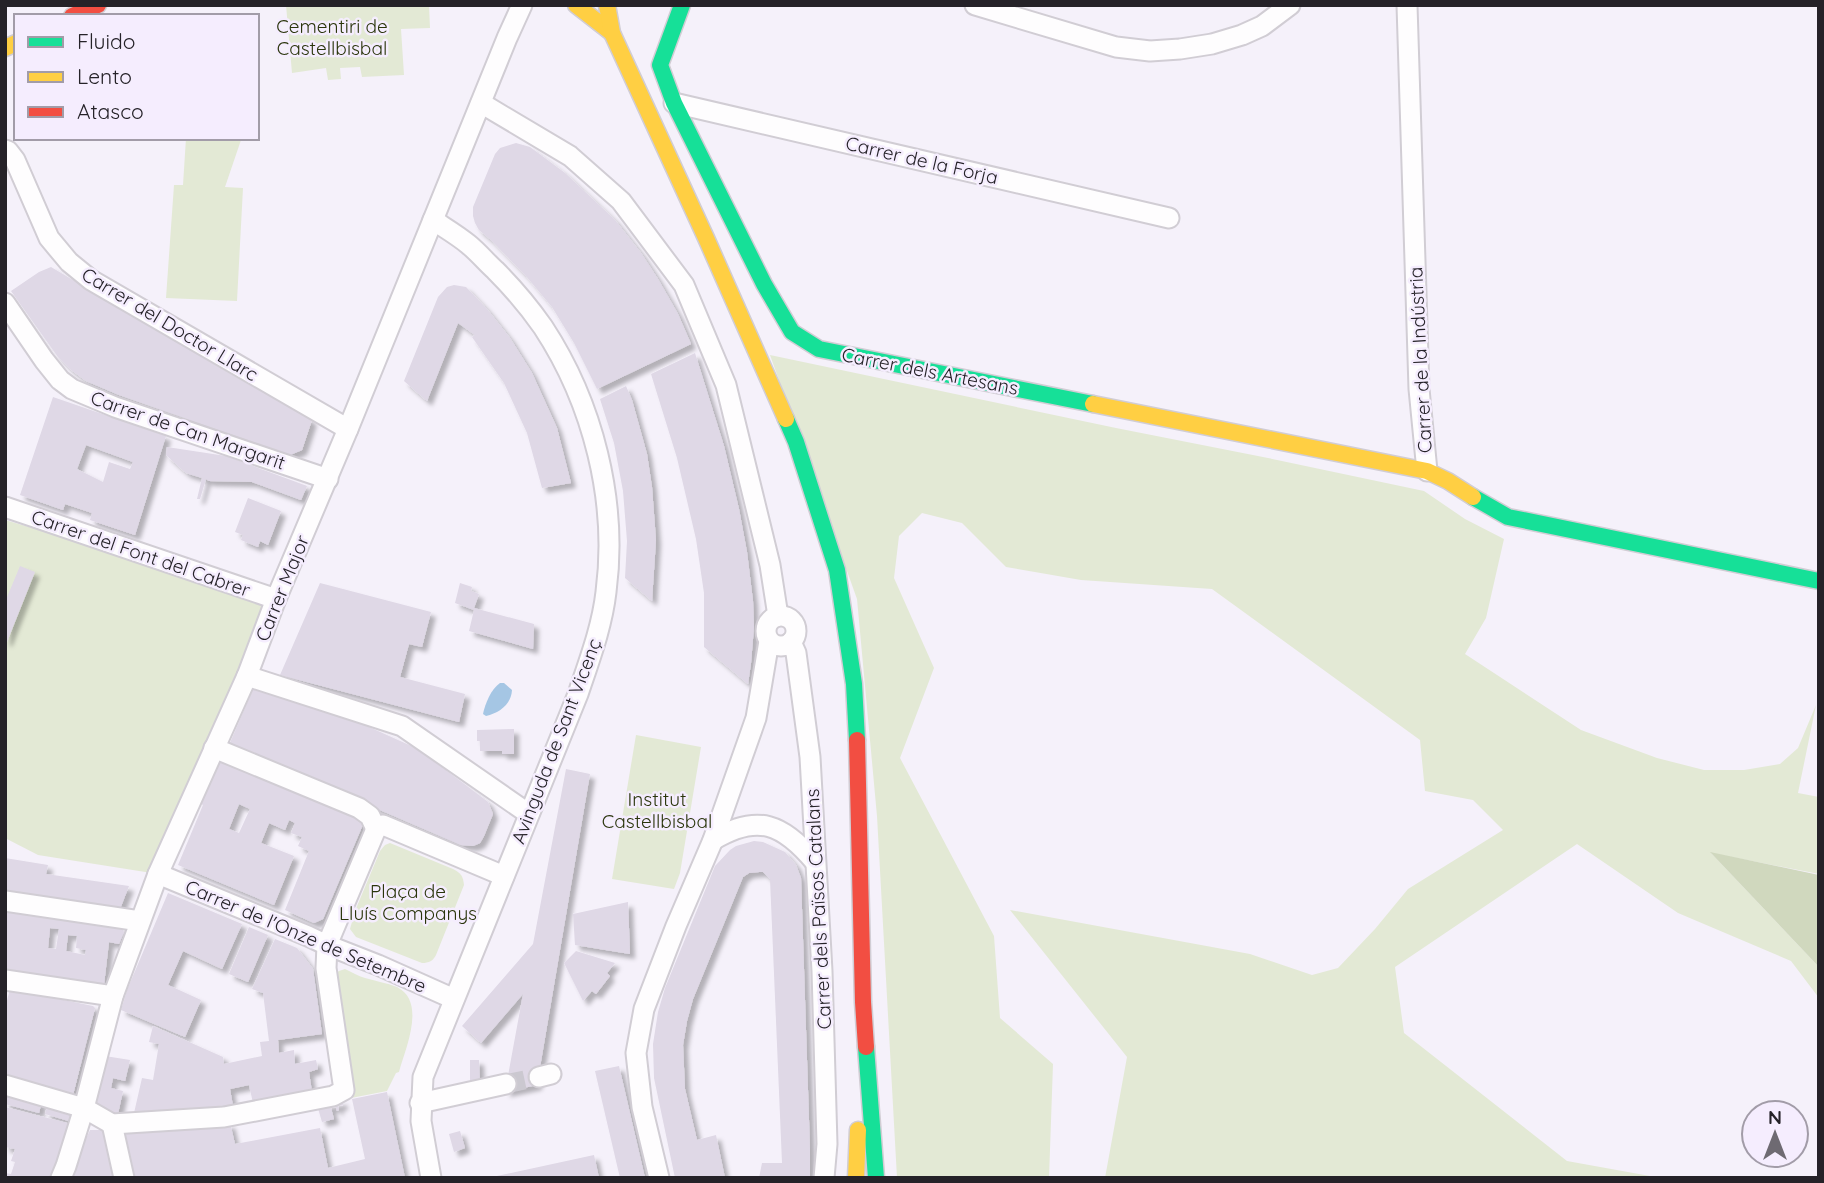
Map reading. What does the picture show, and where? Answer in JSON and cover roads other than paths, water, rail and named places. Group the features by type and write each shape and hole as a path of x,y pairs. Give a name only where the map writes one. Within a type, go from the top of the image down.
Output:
{"street":[{"path":"77,14 98,5"},
{"name":"Carrer Major","path":"61,1178 85,1108 113,996 158,874 247,676 276,599 328,479 522,5"},
{"path":"576,5 612,33"},
{"path":"607,5 612,33 796,442 837,570 854,684 859,769 863,1002 876,1178"},
{"name":"Carrer dels Artesans","path":"682,5 660,65 674,103 764,284 792,332 806,342 819,349 847,355 1427,471"},
{"path":"975,5 1116,47 1150,51 1191,47 1242,35 1262,26 1290,5"},
{"name":"Carrer de la Indústria","path":"1407,5 1419,389 1427,471 1441,476 1508,517 1819,582"},
{"path":"481,103 570,156 621,201 684,285 726,385 770,565 778,616"},
{"name":"Carrer de la Forja","path":"674,103 1169,218"},
{"name":"Carrer del Doctor Llarc","path":"5,150 15,160 49,238 69,262 91,280 348,429"},
{"name":"Avinguda de Sant Vicenç","path":"431,1178 421,1121 423,1077 578,694 597,637 606,593 610,548 599,457 584,408 568,372 542,326 509,284 469,245 433,220"},
{"name":"Carrer de Can Margarit","path":"5,303 44,360 60,380 72,389 115,407 328,479"},
{"name":"Carrer del Font del Cabrer","path":"5,507 276,599"},
{"path":"659,1178 642,1107 636,1053 644,1009 713,840 756,718 769,641 765,628 770,620 778,616 788,617 795,624 796,634 787,645 778,646 769,641"},
{"name":"Carrer dels Països Catalans","path":"791,642 796,653 810,757 822,971 827,1144 824,1178"},
{"path":"247,676 402,726 529,814"},
{"path":"214,748 359,808 370,816 376,829"},
{"path":"5,1085 85,1108 112,1124 224,1117 332,1096 344,1090 326,968 327,945 376,829 383,825 504,876"},
{"path":"713,840 745,825 768,827 790,835 815,862"},
{"name":"Carrer de l'Onze de Setembre","path":"158,874 454,999"},
{"path":"5,901 140,921"},
{"path":"5,980 113,996"},
{"path":"856,1178 857,1071 863,1002"},
{"path":"420,1103 506,1084"},
{"path":"112,1124 124,1178"}],"water":[{"path":"500,683 512,690 509,700 500,710 486,716 483,714 487,701"}],"tunnel":[{"path":"506,1084 539,1077"}],"park label":[{"name":"Cementiri de Castellbisbal","path":"332,37"},
{"name":"Institut Castellbisbal","path":"657,810"},
{"name":"Plaça de Lluís Companys","path":"408,902"}]}
